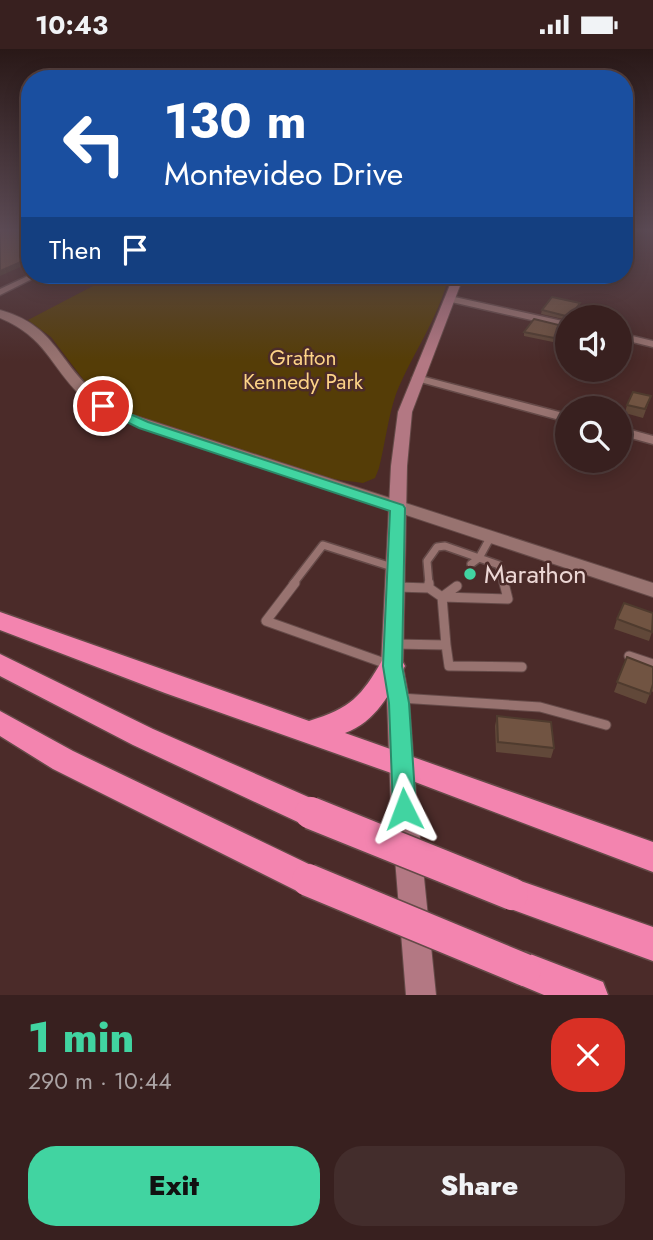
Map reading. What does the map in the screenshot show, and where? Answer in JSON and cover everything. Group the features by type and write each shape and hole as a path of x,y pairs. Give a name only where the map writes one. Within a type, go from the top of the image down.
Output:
{"highway":[{"path":"0,621 174,686 402,764 653,857"},
{"path":"309,732 346,721 374,698 393,655"},
{"path":"0,664 143,737 311,813 512,894 653,944"},
{"path":"0,722 63,760 308,880 590,995"}],"main road":[{"path":"421,995 393,655 397,508 405,412 456,284"}],"street":[{"path":"0,292 21,282"},
{"path":"450,299 555,322"},
{"path":"0,314 37,331 89,396 125,417 653,590"},
{"path":"632,339 653,344"},
{"path":"417,378 555,415"},
{"path":"632,434 653,440"}],"lane":[{"path":"471,563 479,558 490,538"},
{"path":"396,568 323,545 266,621 393,655 446,645"},
{"path":"396,587 429,588 442,597 508,599 499,565 445,546 437,547 426,561 429,588"},
{"path":"442,597 457,586"},
{"path":"442,597 449,666 522,667"},
{"path":"629,656 653,664"},
{"path":"398,698 540,707 606,725"}],"green space":[{"name":"Grafton Kennedy Park","path":"97,284 447,284 439,306 396,394 375,478 363,483 333,479 157,425 119,409 92,391 51,337 28,320"}],"building":[{"path":"552,297 580,303 555,305 555,313 542,310"},
{"path":"534,319 555,324 554,338 524,332"},
{"path":"633,392 651,396 645,409 632,406"},
{"path":"624,603 653,613 652,632 617,619"},
{"path":"627,657 653,667 650,694 617,682"},
{"path":"497,716 551,722 554,748 498,742"}],"place":[{"name":"Marathon","path":"470,574"}],"route":[{"path":"103,406 144,425 397,508 392,666 399,703 404,809"}]}
